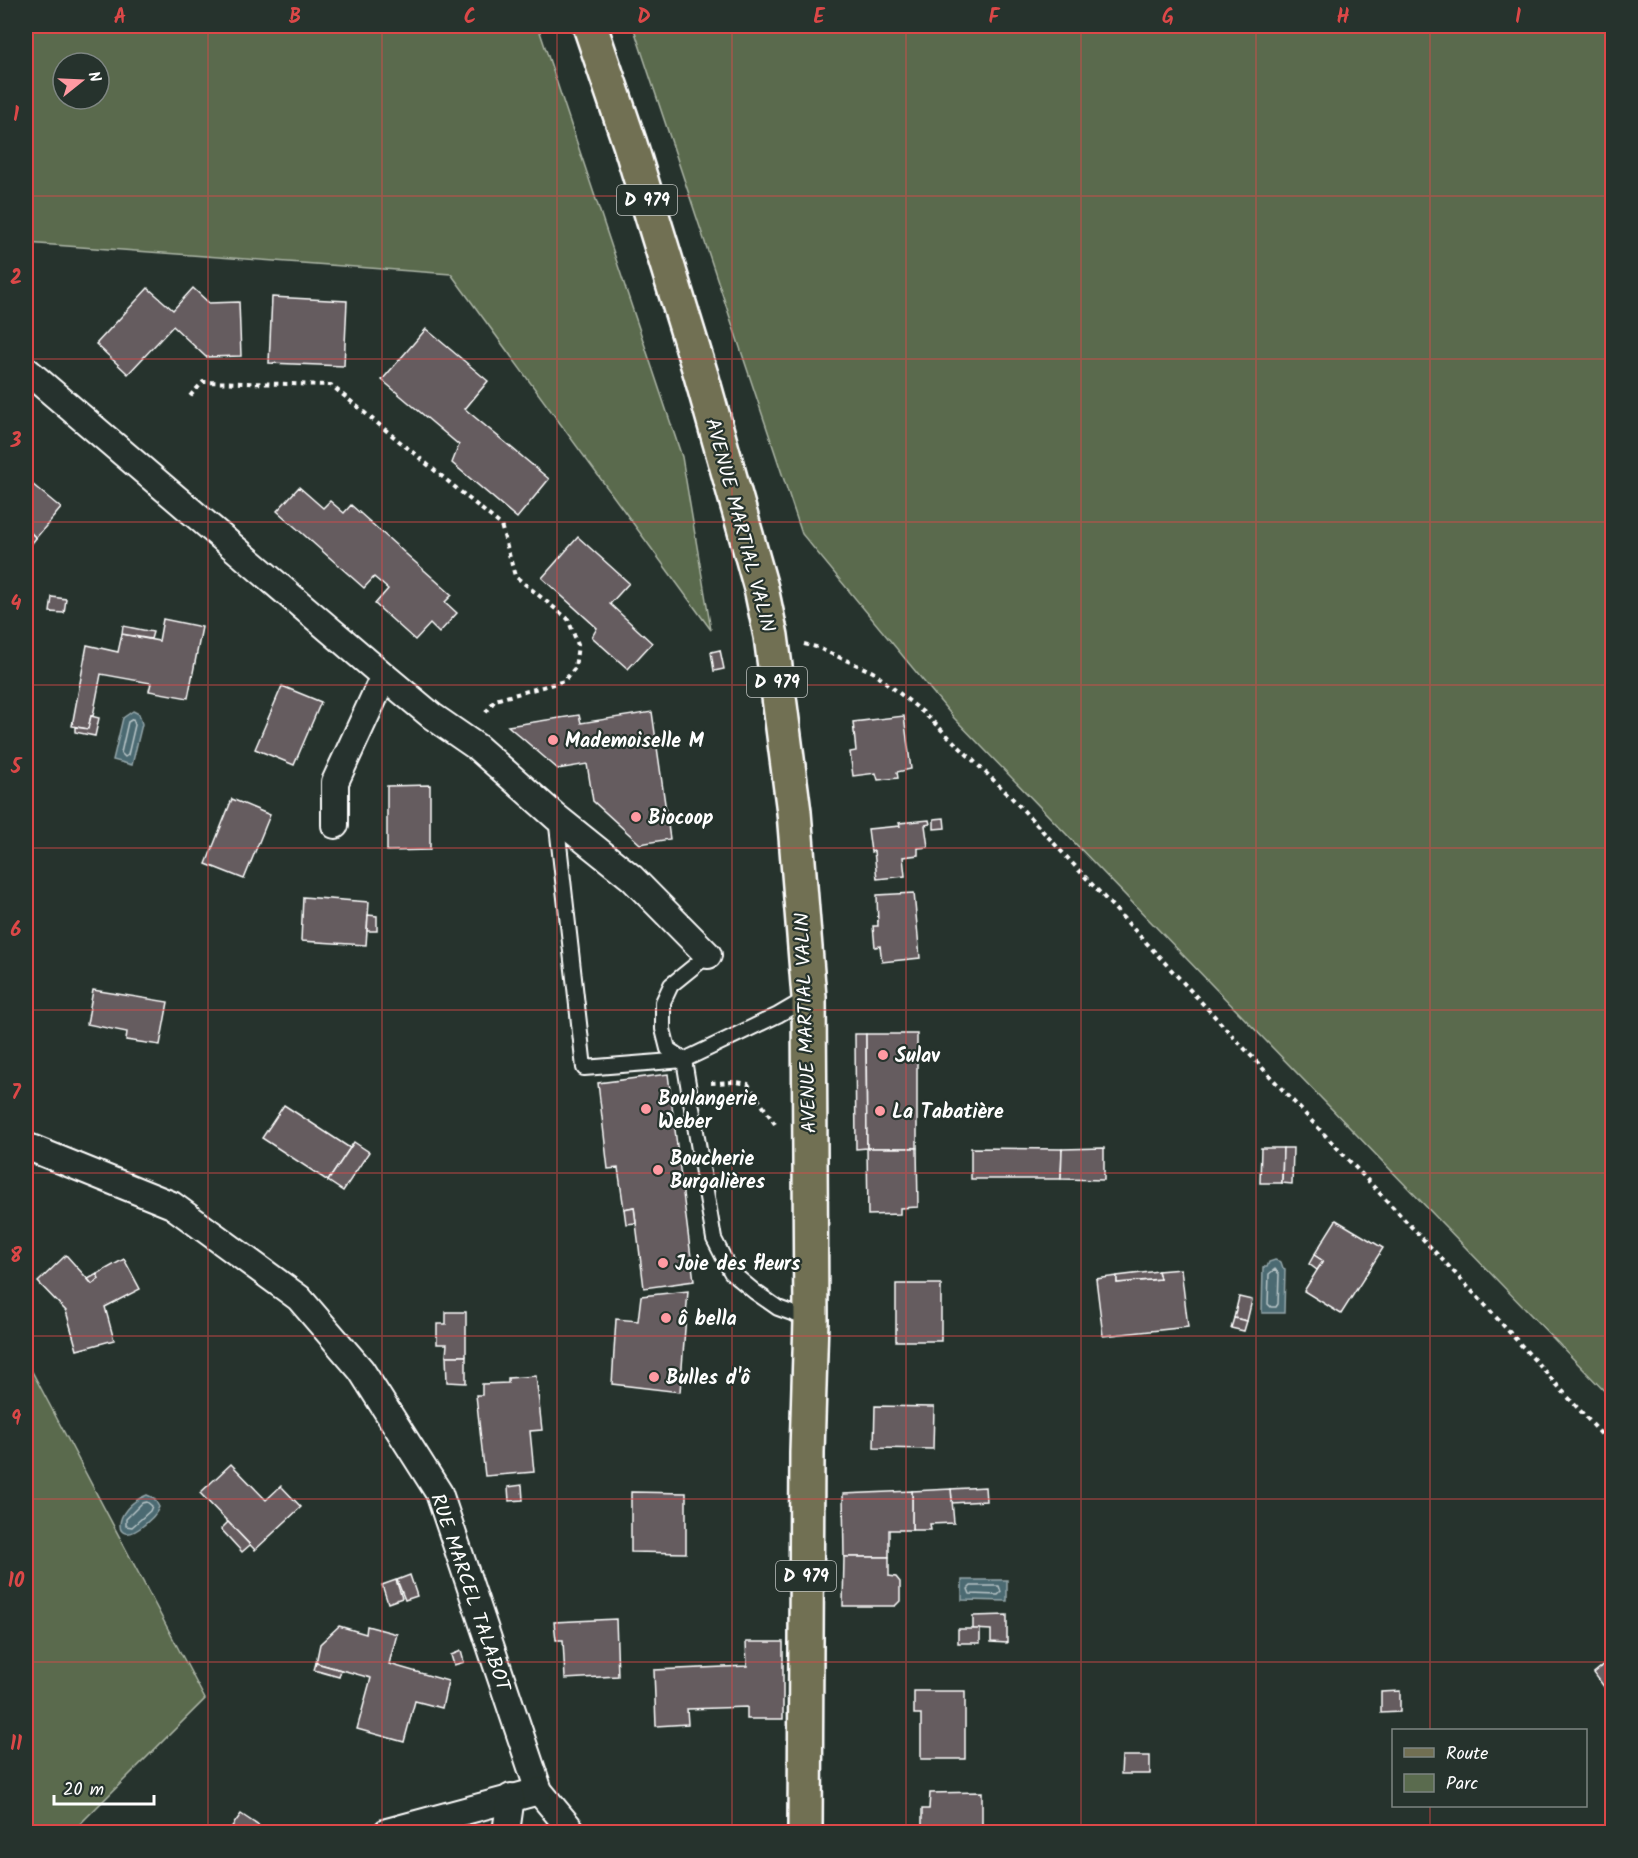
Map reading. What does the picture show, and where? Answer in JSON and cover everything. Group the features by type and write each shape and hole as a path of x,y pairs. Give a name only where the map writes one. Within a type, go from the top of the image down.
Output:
{"main road":[{"name":"AVENUE MARTIAL VALIN","path":"590,26 630,144 701,375 761,588 771,636 794,812 809,997 811,1320"},
{"name":"D 979","path":"805,1833 807,1488 811,1320"}],"street":[{"path":"26,369 384,676 432,716 477,747 556,817 632,878 708,955"},
{"path":"335,825 335,782 384,676"},
{"name":"RUE MARCEL TALABOT","path":"26,1146 172,1205 299,1298 361,1370 439,1493 539,1791 573,1833"},
{"path":"387,1833 539,1791"},
{"path":"506,1833 511,1797"}],"lane":[{"path":"556,817 584,1068 684,1060 778,1015 809,997"},
{"path":"708,955 671,985 663,1002 663,1029 668,1049 684,1060 714,1239 731,1272 778,1308 811,1320"}],"path":[{"path":"190,396 202,382 331,385 501,525 515,576 568,619 578,645 575,668 564,681 495,700 484,714 489,728 477,747"},
{"path":"771,636 816,647 873,672 924,713 1011,797 1306,1116 1485,1305 1612,1446"},
{"path":"688,1084 736,1082 748,1084 777,1126"}],"green space":[{"path":"26,26 538,26 682,457 711,630 451,274 26,243"},
{"path":"633,26 1612,26 1612,1399 954,718 802,534"},
{"path":"26,1360 205,1699 72,1832 26,1832"}],"water":[{"path":"133,711 139,714 142,724 132,765 113,760 123,718"},
{"path":"1275,1260 1281,1262 1285,1269 1284,1313 1262,1313 1263,1267 1267,1267 1269,1262"},
{"path":"147,1495 154,1498 159,1507 155,1515 134,1532 122,1531 120,1525 127,1509 135,1501"},
{"path":"962,1580 1007,1580 1007,1601 962,1600"}],"building":[{"path":"148,288 173,310 193,288 209,303 239,302 241,356 206,357 173,326 128,374 96,344"},
{"path":"272,297 347,301 344,366 269,363"},
{"path":"426,329 488,381 465,409 549,479 517,518 452,463 459,445 382,380"},
{"path":"26,479 61,508 36,538 30,532 26,537"},
{"path":"299,487 323,508 330,501 344,513 351,505 452,595 445,602 457,613 439,633 430,624 415,640 375,604 388,589 374,577 364,588 277,511"},
{"path":"30,532 36,538 26,551 26,537"},
{"path":"578,537 629,583 610,604 652,643 628,669 592,637 597,628 542,578"},
{"path":"52,597 66,599 64,613 50,612"},
{"path":"163,619 202,627 188,698 149,691 151,683 101,674 93,716 91,716 88,729 72,726 87,645 118,652 122,634 159,641"},
{"path":"123,626 153,632 151,639 122,634"},
{"path":"720,650 724,669 714,671 711,652"},
{"path":"282,686 321,702 294,765 255,749"},
{"path":"652,712 670,839 640,844 593,801 587,764 558,769 508,726 579,715 581,723"},
{"path":"91,716 99,718 95,736 75,732 75,727 88,729"},
{"path":"904,716 911,769 897,772 898,778 878,780 876,773 853,776 850,752 856,751 853,722"},
{"path":"430,785 430,850 387,851 387,786"},
{"path":"232,799 270,815 244,879 206,864"},
{"path":"944,818 945,828 934,829 934,819"},
{"path":"929,820 930,824 925,825 928,847 918,848 918,855 903,857 905,876 877,879 874,851 871,852 868,829"},
{"path":"914,893 920,958 882,962 880,946 875,947 873,926 878,926 877,895"},
{"path":"303,897 369,902 366,945 301,941"},
{"path":"368,915 377,916 377,931 367,931"},
{"path":"93,990 168,1002 160,1045 126,1040 127,1032 87,1024"},
{"path":"855,1034 866,1034 867,1148 856,1149"},
{"path":"866,1034 917,1034 917,1148 867,1148"},
{"path":"668,1074 694,1281 644,1288 634,1207 624,1209 618,1168 608,1169 598,1083"},
{"path":"284,1105 350,1148 328,1181 262,1138"},
{"path":"354,1142 369,1152 343,1191 328,1181"},
{"path":"867,1148 917,1148 918,1207 900,1208 900,1214 868,1215"},
{"path":"971,1148 1062,1149 1061,1179 971,1179"},
{"path":"1104,1148 1104,1180 1061,1179 1062,1149"},
{"path":"1261,1148 1283,1148 1282,1183 1260,1183"},
{"path":"1283,1148 1293,1148 1292,1184 1282,1183"},
{"path":"634,1207 636,1223 626,1224 624,1209"},
{"path":"1336,1220 1383,1248 1341,1314 1304,1291 1323,1261 1314,1255"},
{"path":"66,1255 92,1284 99,1279 97,1274 124,1259 140,1289 105,1307 114,1340 77,1350 66,1311 38,1282"},
{"path":"1314,1255 1323,1261 1317,1270 1309,1264"},
{"path":"1181,1269 1188,1327 1103,1336 1096,1279 1117,1276 1117,1283 1160,1279 1158,1271"},
{"path":"1158,1271 1160,1279 1117,1283 1117,1276"},
{"path":"97,1274 99,1279 92,1284 88,1279"},
{"path":"896,1284 941,1284 941,1341 896,1341"},
{"path":"688,1291 680,1392 612,1384 616,1319 638,1321 641,1296"},
{"path":"1239,1297 1252,1300 1247,1321 1234,1318"},
{"path":"446,1312 466,1312 466,1356 446,1356 447,1344 437,1344 437,1324 446,1324"},
{"path":"1234,1318 1247,1321 1244,1331 1231,1328"},
{"path":"446,1356 466,1356 466,1383 447,1382"},
{"path":"536,1376 542,1430 530,1431 534,1472 485,1476 476,1395 482,1395 482,1384 508,1383 508,1378"},
{"path":"875,1406 934,1407 933,1449 874,1448"},
{"path":"231,1464 266,1500 281,1486 301,1507 255,1550 200,1493"},
{"path":"522,1485 523,1500 509,1501 508,1487"},
{"path":"985,1487 986,1501 952,1503 951,1489"},
{"path":"951,1489 954,1523 930,1524 931,1530 912,1530 912,1491"},
{"path":"912,1491 912,1530 889,1530 889,1557 844,1557 843,1494"},
{"path":"631,1492 686,1493 686,1553 631,1552"},
{"path":"228,1522 250,1545 242,1552 221,1529"},
{"path":"844,1557 889,1557 889,1576 896,1577 900,1582 900,1601 895,1606 843,1606"},
{"path":"410,1575 417,1596 405,1600 397,1580"},
{"path":"396,1580 402,1598 388,1603 382,1585"},
{"path":"1007,1615 1007,1643 991,1642 991,1630 973,1629 973,1616"},
{"path":"616,1619 618,1676 565,1679 563,1640 556,1640 554,1622"},
{"path":"339,1626 366,1634 367,1626 397,1634 389,1664 448,1681 442,1708 415,1701 404,1742 357,1729 371,1678 316,1663 320,1644"},
{"path":"958,1629 980,1629 980,1643 958,1643"},
{"path":"746,1642 783,1642 783,1719 747,1719 747,1707 687,1709 688,1724 656,1726 654,1670 747,1666"},
{"path":"461,1651 464,1662 454,1665 451,1655"},
{"path":"1612,1658 1612,1698 1594,1673"},
{"path":"316,1663 341,1670 339,1677 314,1670"},
{"path":"914,1691 965,1691 965,1759 921,1759 921,1714 914,1714"},
{"path":"1400,1691 1400,1712 1381,1713 1381,1692"},
{"path":"1122,1756 1150,1756 1150,1774 1121,1774"},
{"path":"982,1792 982,1832 922,1832 922,1809 929,1809 930,1793"},
{"path":"241,1814 268,1832 228,1832"}],"place":[{"name":"Mademoiselle M","path":"553,740"},
{"name":"Biocoop","path":"636,817"},
{"name":"Sulav","path":"883,1055"},
{"name":"Boulangerie Weber","path":"646,1109"},
{"name":"La Tabatière","path":"880,1111"},
{"name":"Boucherie Burgalières","path":"658,1170"},
{"name":"Joie des fleurs","path":"663,1263"},
{"name":"ô bella","path":"666,1318"},
{"name":"Bulles d'ô","path":"654,1377"}]}
